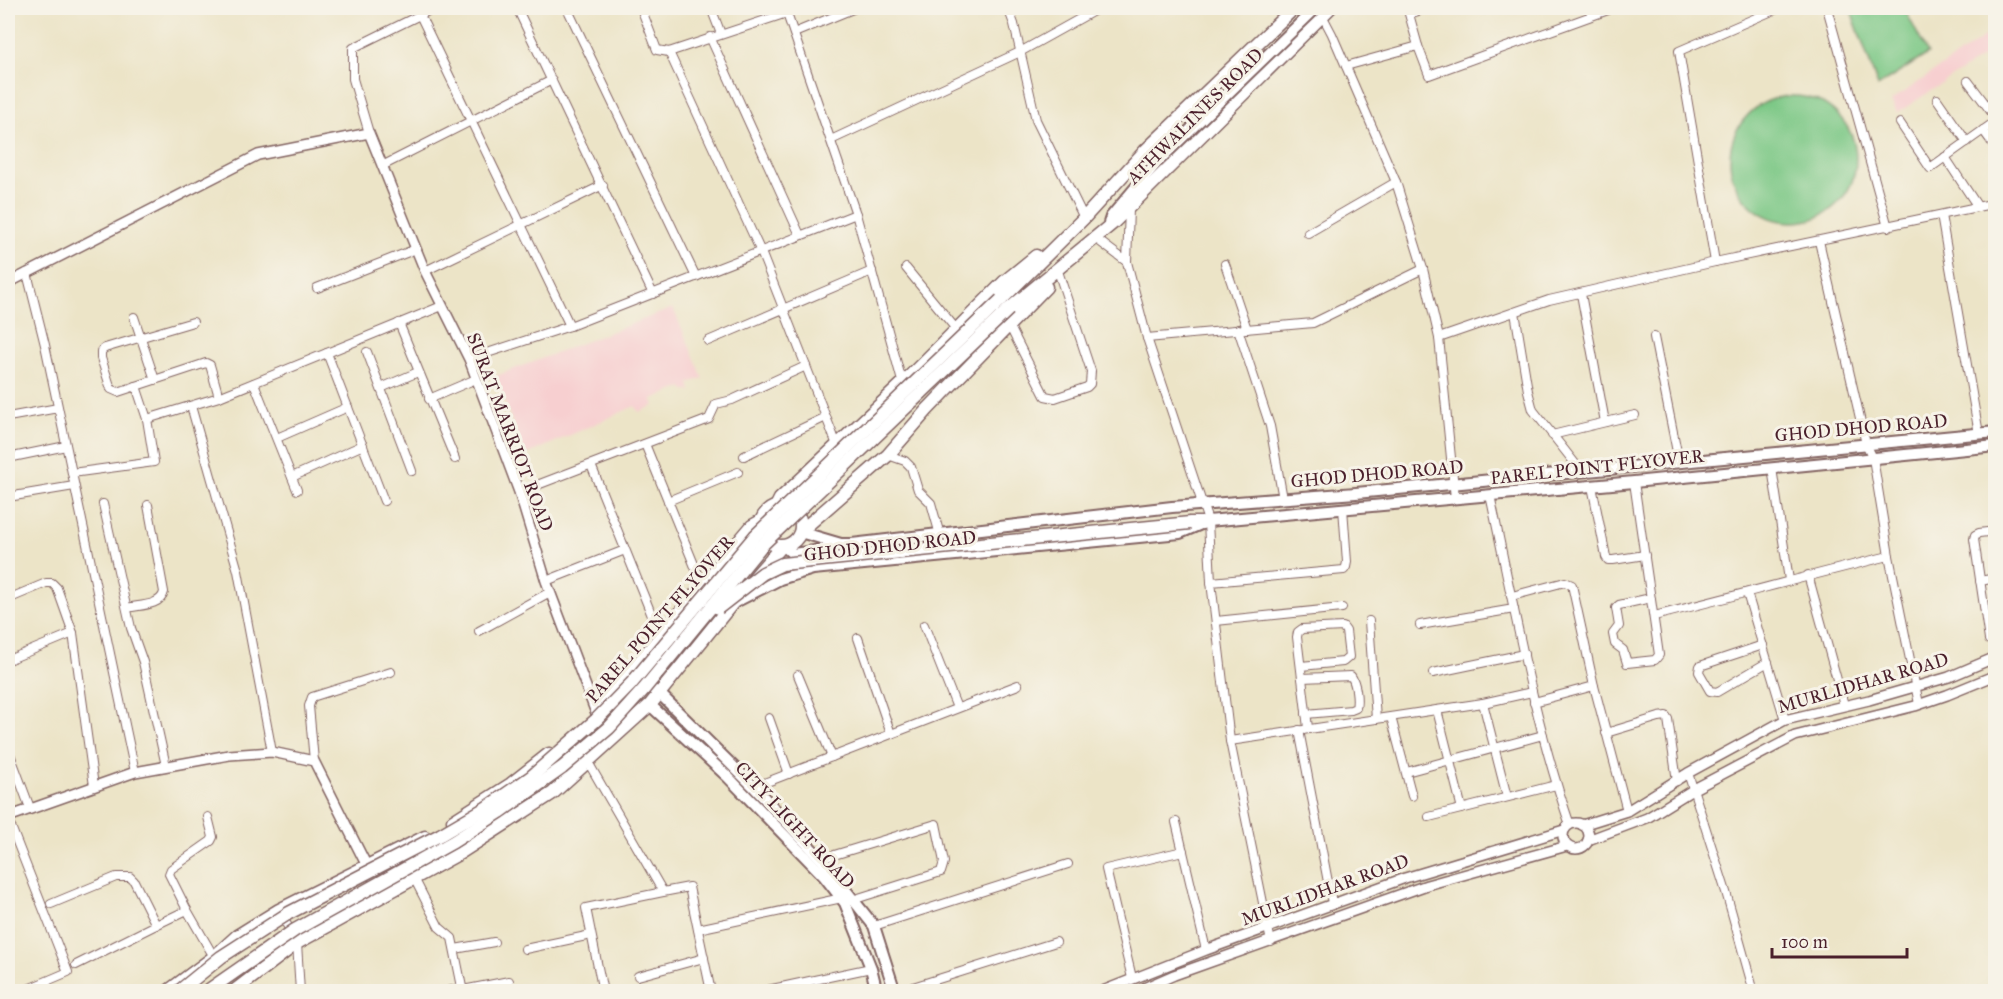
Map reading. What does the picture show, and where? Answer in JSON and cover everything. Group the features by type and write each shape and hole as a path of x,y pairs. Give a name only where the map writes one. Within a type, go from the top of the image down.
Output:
{"main road":[{"name":"ATHWALINES ROAD","path":"1084,218 1145,151 1294,8"},
{"name":"ATHWALINES ROAD","path":"1084,246 1129,207 1321,9"},
{"path":"1109,226 1111,218 1157,162 1321,9"},
{"name":"PAREL POINT FLYOVER","path":"206,992 295,930 453,842 500,812 562,768 609,728 644,689 762,545 1006,305 1057,245 1084,218"},
{"path":"776,507 780,499 902,384 1004,282 1046,248 1057,245"},
{"name":"PAREL POINT FLYOVER","path":"178,992 221,957 289,914 440,835 486,808 531,777 596,720 630,684 755,536 1006,305 1084,246"},
{"path":"800,532 801,524 795,512 789,508 776,507 765,513 761,521 761,532 764,538 774,546 793,542 800,532 888,455 927,410 1084,246"},
{"name":"GHOD DHOD ROAD","path":"800,532 845,543 940,535 1172,507 1453,484 1995,432"},
{"name":"PAREL POINT FLYOVER","path":"1200,523 1995,446"},
{"path":"167,992 214,957 237,936 279,910 444,827 510,784 551,753 596,713 661,638 752,526 761,521"},
{"path":"699,622 763,573 782,564 1200,523"},
{"name":"GHOD DHOD ROAD","path":"732,603 780,579 813,569 1180,533 1200,523"},
{"path":"782,546 793,554 822,550 845,543"},
{"path":"233,992 297,943 460,853 553,793 650,705 732,603 782,546"},
{"path":"699,589 732,603"},
{"path":"629,675 660,694 754,787 821,860 847,900 874,926 884,963 896,992"},
{"name":"CITY LIGHT ROAD","path":"650,705 727,776 847,900 878,992"}],"street":[{"path":"8,283 258,155 369,133 353,78 353,48 434,8"},
{"path":"517,8 653,294"},
{"path":"567,8 696,277"},
{"path":"641,8 657,50 669,52 786,10 856,214 902,384 927,410"},
{"path":"711,8 721,34"},
{"path":"794,33 855,8"},
{"path":"1008,8 1014,24 1036,120 1084,218"},
{"path":"831,140 1020,52 1099,8"},
{"path":"1427,8 1409,14 1429,75 1608,10 1608,8"},
{"path":"1715,262 1679,51 1779,8"},
{"path":"1827,8 1888,227"},
{"path":"1321,9 1396,182 1423,269 1439,338 1455,498"},
{"path":"420,15 570,326"},
{"path":"710,38 800,235"},
{"path":"1346,66 1418,46"},
{"path":"669,52 761,252 837,445"},
{"path":"382,166 552,80"},
{"path":"1900,123 1930,168 1995,119 1968,81"},
{"path":"1937,99 1967,142"},
{"path":"1983,130 1995,148"},
{"name":"SURAT MARRIOT ROAD","path":"369,133 425,271 476,379 519,492 546,581 596,713"},
{"path":"1945,158 1978,207"},
{"path":"1308,233 1396,182"},
{"path":"425,271 603,185"},
{"path":"1439,338 1549,300 1715,262 1995,203"},
{"path":"1129,207 1126,262 1148,338 1203,506 1200,523 1216,621 1230,741 1271,942"},
{"path":"468,359 570,326 856,214"},
{"path":"1941,215 1979,434"},
{"path":"1095,238 1126,262"},
{"path":"1819,241 1866,444 1873,458 1889,556 1919,704"},
{"path":"317,288 416,249"},
{"path":"1225,264 1248,329"},
{"path":"906,268 956,329"},
{"path":"1148,338 1318,322 1423,269"},
{"path":"708,341 872,271"},
{"path":"27,273 135,772"},
{"path":"1009,325 1045,396 1055,398 1090,384 1091,371 1059,274"},
{"path":"1581,294 1605,422"},
{"path":"147,419 219,398 442,306"},
{"path":"1515,312 1530,402 1537,417 1581,471"},
{"path":"135,317 155,380"},
{"path":"193,322 105,348 100,354 113,391 118,392 207,363 210,365 219,398"},
{"path":"399,324 455,459"},
{"path":"1238,329 1268,420 1283,499"},
{"path":"1654,337 1679,462"},
{"path":"367,352 412,471"},
{"path":"327,353 384,501"},
{"path":"519,492 709,419 716,404 732,400 806,366"},
{"path":"381,388 418,372"},
{"path":"429,399 476,379"},
{"path":"254,383 297,490"},
{"path":"72,473 154,462 147,419 136,386"},
{"path":"191,406 238,571 272,752"},
{"path":"277,438 348,407"},
{"path":"8,417 58,408"},
{"path":"1552,435 1635,415"},
{"path":"744,456 826,417"},
{"path":"645,444 699,589"},
{"path":"8,458 66,446"},
{"path":"292,477 363,446"},
{"path":"888,455 905,461 911,468 920,494 931,504 940,535"},
{"path":"591,465 661,638"},
{"path":"1772,468 1789,580"},
{"path":"668,501 738,472"},
{"path":"1634,482 1654,616 1658,658 1627,663 1623,650 1615,644 1613,634 1619,626 1616,608 1619,605 1651,598"},
{"path":"8,497 74,486"},
{"path":"1592,486 1608,560 1645,555"},
{"path":"1490,495 1534,702 1567,827 1563,838 1567,846 1579,849 1588,840 1588,831 1582,825 1567,827"},
{"path":"103,504 133,634 143,662 166,766"},
{"path":"127,608 159,601 163,598 164,592 148,505"},
{"path":"1210,582 1344,570 1347,562 1343,508"},
{"path":"1995,531 1979,533 1975,536 1989,640 1995,643"},
{"path":"546,581 625,550"},
{"path":"1654,616 1889,556"},
{"path":"1808,575 1844,705"},
{"path":"1980,581 1995,578"},
{"path":"1512,596 1565,582 1572,585 1594,686 1627,811"},
{"path":"8,599 46,583 52,583 57,588 73,633 94,786"},
{"path":"479,631 550,592"},
{"path":"1747,594 1785,720"},
{"path":"1216,621 1341,608"},
{"path":"1420,626 1514,609"},
{"path":"1369,621 1376,719"},
{"path":"924,625 957,708"},
{"path":"1301,666 1347,660 1349,657 1346,631 1343,627 1302,629 1298,632 1302,678 1306,714 1304,729 1332,903"},
{"path":"8,660 73,633"},
{"path":"858,638 891,734"},
{"path":"1763,645 1704,664 1700,666 1699,672 1710,691 1717,692 1768,662"},
{"path":"1433,673 1524,654"},
{"name":"MURLIDHAR ROAD","path":"1582,825 1627,811 1688,773 1785,720 1956,674 1995,657"},
{"path":"382,896 314,760 309,706 312,697 391,672"},
{"path":"798,675 832,757"},
{"name":"MURLIDHAR ROAD","path":"1588,840 1647,818 1694,789 1795,736 1919,704 1995,675"},
{"path":"1302,678 1351,676 1354,680 1357,703 1356,708 1351,710 1306,714"},
{"path":"754,787 1018,685"},
{"path":"1534,702 1594,686"},
{"path":"1230,741 1483,703 1532,692"},
{"path":"1483,703 1507,797"},
{"path":"1437,710 1462,809"},
{"path":"1606,734 1666,716 1677,781"},
{"path":"1391,717 1412,796"},
{"path":"769,718 789,774"},
{"path":"1410,771 1543,735"},
{"path":"8,749 30,808"},
{"path":"21,992 68,972 8,818 30,808 135,772 166,766 229,755 272,752 314,760"},
{"path":"588,762 663,892"},
{"path":"1688,773 1726,892 1754,992"},
{"path":"1429,817 1556,785"},
{"path":"208,817 213,837 211,841 171,869 169,874 214,957"},
{"path":"1176,822 1206,950"},
{"path":"698,929 847,900 941,872 944,862 936,824 821,860"},
{"name":"MURLIDHAR ROAD","path":"1100,992 1332,903 1437,867 1567,827"},
{"name":"MURLIDHAR ROAD","path":"1135,992 1174,975 1427,885 1567,846"},
{"path":"1132,978 1106,868 1183,851"},
{"path":"874,926 1068,864"},
{"path":"51,904 116,878 130,877 156,925"},
{"path":"414,878 440,930 452,938 463,990"},
{"path":"603,992 586,908 689,887 711,992"},
{"path":"76,965 187,910"},
{"path":"279,910 297,943 300,992"},
{"path":"525,949 591,935"},
{"path":"455,949 494,942"},
{"path":"896,992 1056,942"},
{"path":"638,976 704,958"},
{"path":"758,992 871,968"},
{"path":"444,992 509,981"}],"shaded area":[{"path":"1989,34 1995,43 1995,49 1897,113 1891,101"},
{"path":"673,308 703,378 689,383 691,391 685,391 683,387 652,399 655,405 639,412 635,406 524,456 496,376"}],"green space":[{"path":"1850,8 1904,8 1928,54 1878,86"},
{"path":"1793,96 1817,101 1838,114 1851,135 1856,159 1851,183 1838,204 1817,217 1793,222 1769,217 1748,204 1735,183 1730,159 1735,135 1748,114 1769,101"}]}
